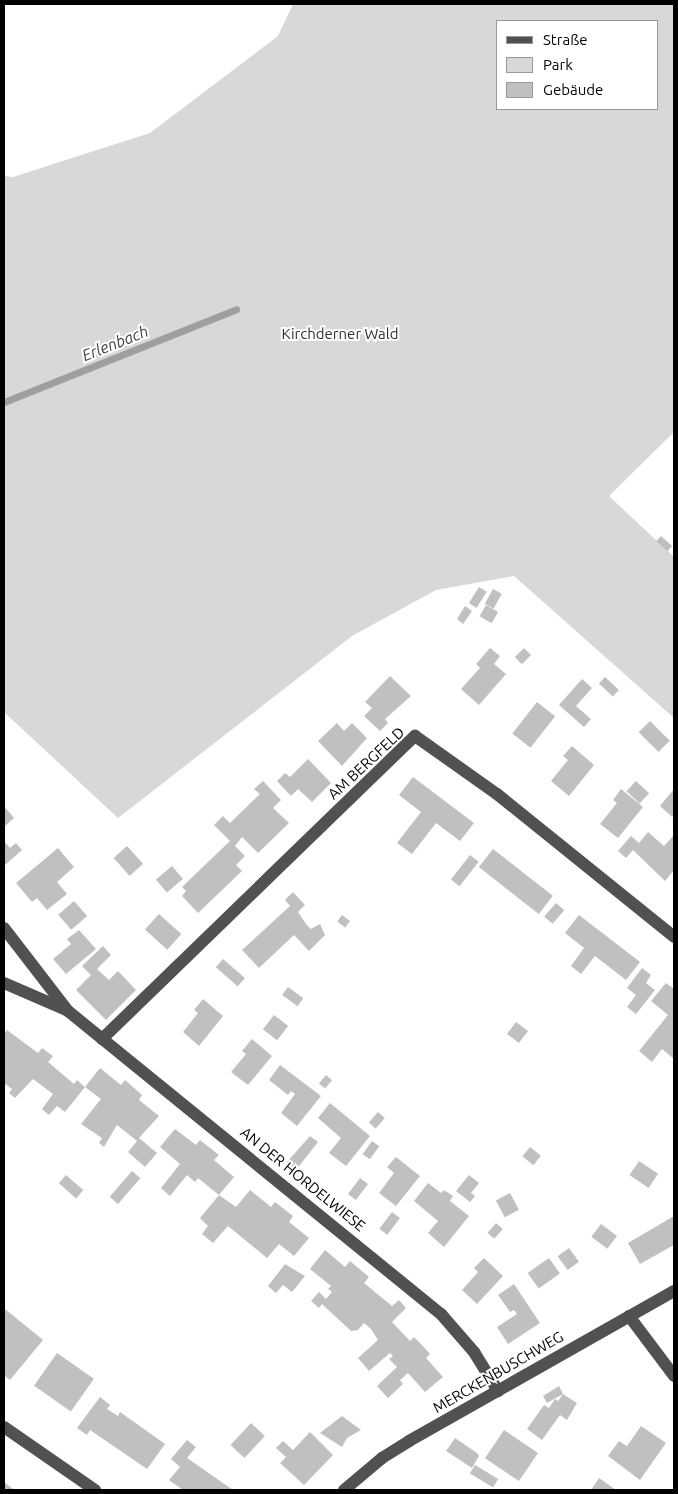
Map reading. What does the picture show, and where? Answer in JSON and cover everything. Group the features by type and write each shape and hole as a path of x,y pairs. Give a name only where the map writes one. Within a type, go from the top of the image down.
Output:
{"street":[{"name":"AM BERGFELD","path":"102,1039 415,736 497,794 674,937"},
{"name":"AN DER HORDELWIESE","path":"4,928 68,1011 410,1286 442,1314 474,1352 498,1391"},
{"name":"AN DER HORDELWIESE","path":"4,983 68,1011"},
{"name":"MERCKENBUSCHWEG","path":"344,1490 382,1458 674,1291"},
{"path":"629,1316 674,1376"},
{"path":"4,1427 96,1490"}],"green space":[{"name":"Kirchderner Wald","path":"293,4 674,4 674,432 609,496 674,557 674,718 514,576 436,590 352,636 118,818 4,712 4,176 13,177 150,133 278,36"}],"building":[{"path":"661,536 672,546 667,551 656,541"},
{"path":"479,587 487,592 477,608 469,603"},
{"path":"493,589 502,594 494,609 485,604"},
{"path":"486,605 498,612 492,623 480,616"},
{"path":"465,606 472,611 463,624 457,619"},
{"path":"490,648 500,656 494,664 506,674 479,705 461,689 480,668 476,664"},
{"path":"524,648 531,655 522,664 515,657"},
{"path":"390,676 411,696 385,719 388,723 380,731 364,716 372,708 365,702"},
{"path":"605,677 619,690 613,697 599,684"},
{"path":"582,679 592,688 576,706 591,719 584,727 559,705"},
{"path":"537,702 555,716 530,748 512,734"},
{"path":"650,721 670,741 658,752 639,732"},
{"path":"337,723 344,731 352,723 367,738 342,766 318,741"},
{"path":"572,746 594,765 569,796 551,781 568,760 563,756"},
{"path":"308,759 331,783 312,802 298,789 291,796 277,781 285,773 290,777"},
{"path":"413,777 474,823 460,841 436,823 412,854 397,843 421,812 399,795"},
{"path":"263,781 281,800 273,808 289,823 258,853 242,837 235,846 245,856 236,865 242,871 198,913 182,896 186,891 182,887 230,841 214,825 223,816 230,823 260,794 254,789"},
{"path":"636,781 649,793 640,804 626,791"},
{"path":"621,789 643,807 618,838 600,824 617,803 613,800"},
{"path":"674,789 674,815 672,817 660,806"},
{"path":"4,806 14,818 4,827"},
{"path":"648,832 664,846 674,835 674,870 665,881 633,850 626,858 618,851 631,836 639,843"},
{"path":"4,841 10,848 16,843 22,850 4,866"},
{"path":"127,846 143,864 130,876 114,858"},
{"path":"58,848 74,867 57,882 67,894 47,910 37,898 32,902 16,883"},
{"path":"493,849 553,896 539,914 479,867"},
{"path":"470,855 479,862 460,886 451,879"},
{"path":"172,866 183,879 167,893 156,879"},
{"path":"293,892 305,905 298,912 306,924 311,929 320,924 325,935 309,951 294,935 259,968 242,950 290,906 285,900"},
{"path":"74,901 87,916 71,930 58,915"},
{"path":"556,903 564,910 552,924 544,917"},
{"path":"159,914 181,934 167,950 145,930"},
{"path":"342,915 350,921 345,927 337,921"},
{"path":"579,915 640,962 626,980 595,956 581,974 571,966 584,948 565,933"},
{"path":"79,930 96,949 66,974 53,959 71,944 67,939"},
{"path":"103,946 111,955 97,969 109,980 118,971 136,990 106,1020 76,990 91,975 82,966"},
{"path":"223,959 245,978 238,986 216,967"},
{"path":"642,968 651,975 646,983 655,990 636,1014 627,1007 636,995 627,988"},
{"path":"666,983 674,989 674,1059 662,1049 652,1062 639,1051 668,1015 651,1001"},
{"path":"288,987 303,998 297,1006 282,995"},
{"path":"203,999 223,1016 199,1046 183,1032 198,1013 194,1010"},
{"path":"274,1015 288,1026 277,1040 263,1029"},
{"path":"516,1022 528,1031 519,1043 507,1034"},
{"path":"7,1030 38,1053 42,1048 53,1056 48,1062 74,1084 77,1080 85,1087 65,1112 57,1106 49,1115 42,1109 53,1094 33,1079 15,1098 9,1093 12,1089 4,1083 4,1034"},
{"path":"252,1039 272,1056 248,1085 231,1072 246,1054 242,1051"},
{"path":"280,1065 321,1096 297,1126 281,1113 295,1094 291,1091 288,1095 269,1080"},
{"path":"100,1068 121,1085 125,1080 142,1095 139,1100 159,1116 139,1138 157,1153 145,1167 128,1152 137,1141 117,1125 104,1147 99,1143 102,1138 81,1124 101,1099 85,1087"},
{"path":"326,1075 332,1080 325,1089 319,1083"},
{"path":"330,1103 370,1136 346,1166 329,1153 341,1138 318,1118"},
{"path":"378,1112 385,1118 376,1128 369,1123"},
{"path":"175,1129 196,1145 200,1140 219,1155 214,1160 234,1177 219,1195 198,1178 195,1182 187,1175 170,1196 161,1188 180,1164 160,1147"},
{"path":"310,1136 318,1142 296,1170 287,1162"},
{"path":"372,1141 379,1146 370,1159 363,1154"},
{"path":"530,1147 541,1156 533,1165 522,1156"},
{"path":"396,1157 420,1176 396,1206 379,1193 394,1173 387,1167"},
{"path":"639,1161 658,1174 649,1188 629,1175"},
{"path":"132,1171 140,1178 118,1204 110,1197"},
{"path":"66,1175 83,1190 76,1198 59,1183"},
{"path":"469,1175 479,1183 471,1193 475,1196 470,1202 456,1191"},
{"path":"360,1178 368,1184 356,1200 348,1194"},
{"path":"428,1183 441,1193 444,1190 453,1196 450,1201 469,1216 444,1247 428,1233 438,1221 414,1201"},
{"path":"250,1190 271,1207 275,1202 293,1216 289,1222 309,1238 294,1256 279,1244 267,1258 228,1226 213,1243 202,1234 208,1226 200,1218 219,1195 236,1207"},
{"path":"510,1193 519,1210 505,1217 496,1201"},
{"path":"392,1212 400,1218 387,1235 379,1229"},
{"path":"674,1216 674,1245 640,1264 628,1243"},
{"path":"496,1223 503,1229 494,1239 487,1233"},
{"path":"601,1224 617,1236 607,1249 591,1237"},
{"path":"569,1248 579,1262 568,1270 558,1256"},
{"path":"325,1250 345,1267 350,1261 369,1277 364,1283 392,1306 399,1300 406,1308 392,1322 410,1341 414,1337 421,1344 430,1354 426,1358 443,1377 425,1392 408,1373 400,1380 403,1384 388,1398 377,1386 397,1367 389,1359 393,1356 390,1353 369,1371 358,1358 378,1340 371,1329 364,1323 358,1330 351,1331 322,1304 319,1308 311,1301 319,1292 326,1299 332,1292 328,1289 331,1286 310,1269"},
{"path":"484,1258 503,1276 477,1304 462,1290 478,1272 474,1268"},
{"path":"549,1258 560,1274 539,1288 528,1273"},
{"path":"285,1264 305,1276 292,1292 283,1285 276,1293 268,1286"},
{"path":"514,1284 540,1323 508,1344 497,1327 517,1314 514,1310 510,1312 498,1295"},
{"path":"5,1309 43,1340 10,1380 4,1375"},
{"path":"57,1353 94,1379 71,1412 34,1386"},
{"path":"559,1386 563,1394 547,1403 543,1396"},
{"path":"563,1394 577,1403 567,1420 560,1415 542,1440 527,1429 544,1405 549,1408 555,1399 558,1401"},
{"path":"100,1397 110,1405 107,1409 118,1416 120,1412 165,1444 147,1469 90,1430 87,1435 77,1428"},
{"path":"342,1416 361,1430 347,1438 342,1447 320,1433"},
{"path":"251,1423 265,1436 244,1458 231,1445"},
{"path":"641,1426 666,1443 640,1480 608,1456 619,1441 627,1446"},
{"path":"504,1430 538,1453 519,1481 485,1458"},
{"path":"310,1432 333,1455 304,1485 280,1463 286,1457 276,1448 283,1441 293,1450"},
{"path":"455,1438 479,1456 472,1468 446,1451"},
{"path":"187,1440 196,1447 187,1458 233,1490 183,1490 169,1480 180,1467 171,1459"},
{"path":"475,1465 498,1479 493,1487 470,1474"},
{"path":"599,1478 616,1490 591,1490"},
{"path":"4,1482 13,1489 4,1490"}],"waterway":[{"name":"Erlenbach","path":"4,402 236,309"}]}
